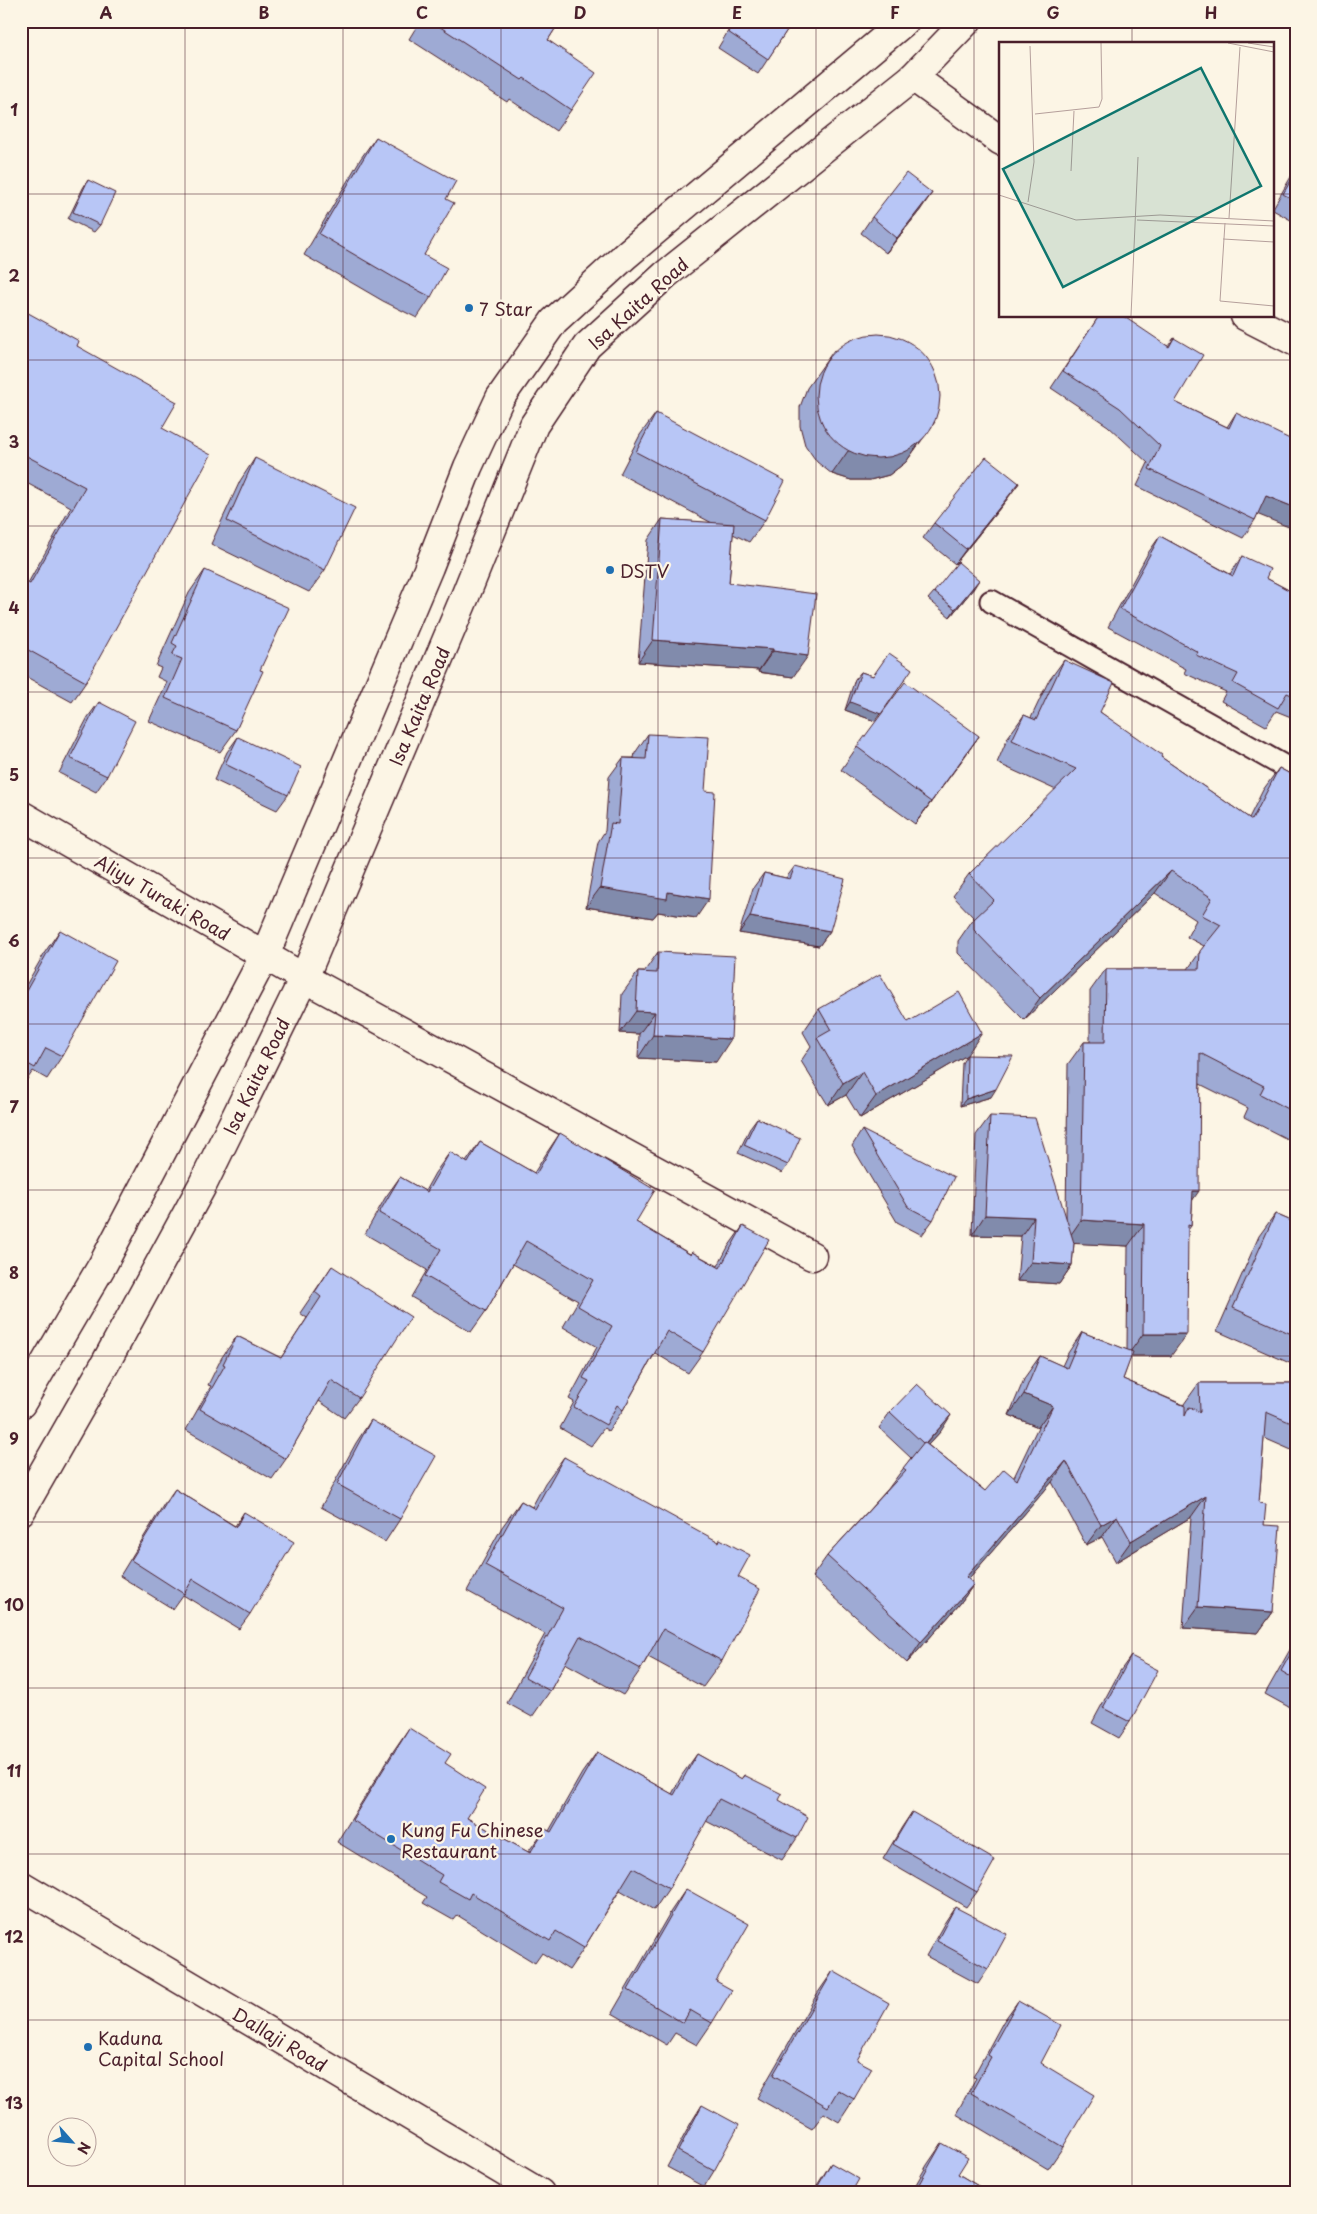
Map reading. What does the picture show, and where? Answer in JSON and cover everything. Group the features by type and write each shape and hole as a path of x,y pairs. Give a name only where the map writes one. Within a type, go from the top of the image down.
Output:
{"main road":[{"path":"21,1404 103,1264 265,955 429,567 468,467 500,398 554,321 626,255 905,21"},
{"name":"Isa Kaita Road","path":"21,1511 105,1364 202,1186 304,978 462,603 534,425 587,346 651,288 913,77 967,21"},
{"path":"913,77 999,140"},
{"path":"1249,318 1296,342"},
{"name":"Aliyu Turaki Road","path":"21,815 304,978 812,1256"},
{"name":"Dallaji Road","path":"21,1885 540,2193"}],"lane":[{"path":"991,601 1296,773"}],"building":[{"path":"431,21 560,21 548,40 596,73 571,110 524,78 522,80"},
{"path":"735,21 793,21 768,59 728,32"},
{"path":"376,137 456,181 446,199 454,203 424,255 447,268 431,297 319,234"},
{"path":"1296,172 1296,201 1283,194"},
{"path":"906,173 932,193 897,238 872,217"},
{"path":"88,180 115,193 100,225 73,212"},
{"path":"21,309 79,341 77,346 177,402 162,428 211,455 86,682 21,646 21,580 30,584 85,487 21,453"},
{"path":"1098,318 1126,318 1169,347 1174,338 1203,355 1175,402 1229,428 1236,413 1296,442 1296,508 1266,496 1255,520 1149,469 1160,446 1120,408 1063,371"},
{"path":"878,334 902,339 913,344 922,352 930,361 935,372 940,396 935,420 930,431 922,440 913,448 902,453 878,458 854,453 843,448 834,440 826,431 821,420 816,396 821,372 826,361 834,352 843,344 854,339"},
{"path":"656,413 785,481 765,520 636,452"},
{"path":"986,457 1019,483 966,549 934,523"},
{"path":"255,458 355,508 325,570 227,521"},
{"path":"662,519 734,524 729,583 816,594 808,656 773,651 773,649 653,640"},
{"path":"1160,536 1233,576 1242,556 1270,569 1266,578 1296,594 1296,697 1287,693 1278,708 1233,683 1238,674 1196,655 1198,652 1120,609"},
{"path":"958,562 979,580 955,609 934,592"},
{"path":"205,570 289,608 260,670 263,671 236,730 165,698 182,659 172,655 177,646 172,643"},
{"path":"889,653 912,669 881,714 850,702 861,672 873,676"},
{"path":"1064,660 1114,683 1100,712 1252,820 1279,768 1296,777 1296,1113 1260,1094 1264,1086 1200,1053 1199,1191 1193,1191 1191,1226 1188,1225 1187,1334 1143,1334 1144,1224 1081,1220 1084,1042 1105,1042 1106,969 1199,969 1200,951 1221,925 1202,915 1212,898 1171,871 1040,998 974,930 974,919 994,900 969,874 1076,769 1012,740 1024,715 1036,720"},
{"path":"905,682 979,736 931,802 857,747"},
{"path":"99,702 135,721 107,776 70,758"},
{"path":"648,734 709,737 705,791 715,792 709,899 668,892 667,899 600,888 611,823 618,824 623,758 646,759"},
{"path":"238,737 301,767 288,795 225,764"},
{"path":"795,866 845,879 830,931 750,917 764,873 790,879"},
{"path":"60,930 116,961 62,1056 46,1048 35,1068 21,1060 21,1000"},
{"path":"658,952 735,956 731,1039 653,1035 655,1012 636,1011 638,972 657,973"},
{"path":"880,974 908,1022 959,992 982,1033 876,1096 862,1072 843,1083 817,1038 831,1030 819,1009"},
{"path":"967,1055 1013,1056 996,1089 966,1099"},
{"path":"990,1116 1035,1118 1074,1243 1072,1265 1031,1262 1034,1217 985,1215"},
{"path":"757,1118 800,1138 788,1165 744,1145"},
{"path":"862,1130 954,1177 933,1220 908,1207"},
{"path":"560,1133 655,1190 636,1222 691,1255 692,1252 720,1268 743,1226 769,1240 703,1352 667,1331 623,1410 617,1405 606,1425 574,1407 589,1381 583,1378 612,1326 578,1306 593,1280 526,1241 486,1311 425,1276 441,1249 379,1213 400,1177 427,1192 450,1152 468,1163 480,1142 536,1174"},
{"path":"1275,1214 1296,1223 1296,1336 1233,1308"},
{"path":"332,1266 411,1317 359,1398 331,1380 286,1459 200,1409 225,1365 223,1364 237,1336 281,1358 321,1297 315,1292"},
{"path":"1082,1332 1133,1352 1123,1379 1185,1406 1185,1416 1189,1407 1200,1412 1199,1383 1296,1383 1296,1425 1266,1412 1259,1503 1266,1504 1264,1525 1280,1526 1273,1612 1198,1607 1206,1496 1131,1541 1117,1516 1101,1525 1066,1461 966,1577 974,1584 921,1642 827,1556 906,1470 903,1468 924,1442 985,1491 1004,1469 1017,1480 1053,1406 1024,1394 1040,1356 1067,1368"},
{"path":"917,1384 951,1415 926,1443 923,1443 890,1412"},
{"path":"371,1420 436,1456 400,1519 337,1484"},
{"path":"564,1457 719,1542 720,1539 750,1555 738,1577 760,1589 722,1661 663,1629 641,1669 580,1636 550,1691 525,1677 563,1608 485,1565 521,1501 535,1509"},
{"path":"175,1489 236,1527 244,1512 294,1542 250,1614 193,1579 184,1594 131,1560"},
{"path":"1296,1644 1296,1680 1281,1671"},
{"path":"1131,1656 1158,1670 1130,1722 1103,1708"},
{"path":"409,1728 451,1754 445,1763 485,1789 467,1818 530,1853 545,1829 551,1832 597,1752 674,1795 697,1754 742,1779 744,1775 782,1794 779,1800 808,1817 797,1838 719,1799 669,1888 633,1868 584,1948 556,1931 550,1941 471,1893 468,1899 438,1882 442,1875 352,1820"},
{"path":"912,1812 995,1860 977,1892 893,1844"},
{"path":"686,1889 749,1924 716,1981 732,1990 712,2023 690,2010 683,2023 628,1990"},
{"path":"955,1907 1007,1934 988,1969 937,1941"},
{"path":"833,1971 889,2003 857,2060 872,2068 854,2099 838,2090 828,2107 773,2075"},
{"path":"1018,2001 1061,2025 1041,2063 1094,2095 1063,2147 971,2093 991,2057 988,2055"},
{"path":"702,2105 739,2125 714,2171 678,2151"},
{"path":"942,2143 968,2158 958,2174 990,2193 914,2193"},
{"path":"831,2163 859,2179 851,2193 814,2193"},
{"path":"1021,2188 1029,2193 1019,2193"}],"place":[{"name":"7 Star","path":"469,308"},
{"name":"DSTV","path":"610,570"},
{"name":"Kung Fu Chinese Restaurant","path":"391,1839"},
{"name":"Kaduna Capital School","path":"88,2047"}]}
